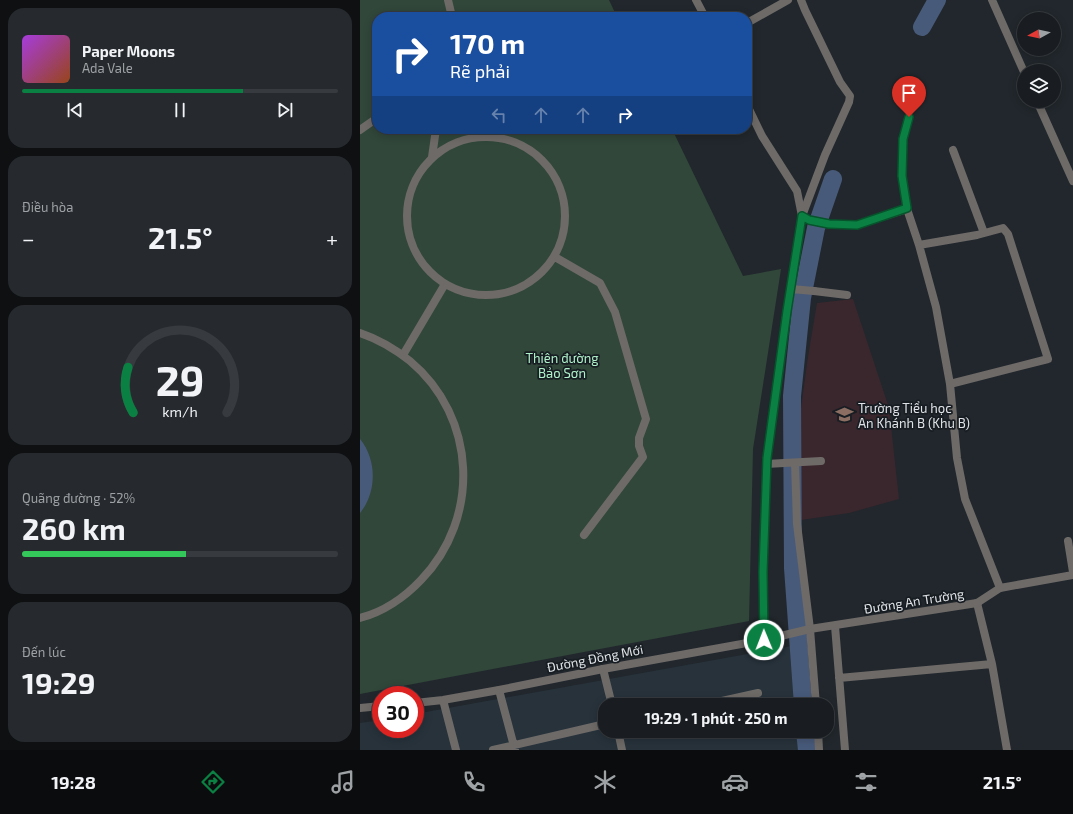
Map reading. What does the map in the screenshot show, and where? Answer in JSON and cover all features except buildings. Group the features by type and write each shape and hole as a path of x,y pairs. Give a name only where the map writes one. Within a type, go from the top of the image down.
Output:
{"street":[{"path":"448,0 451,12"},
{"path":"696,0 702,12"},
{"path":"752,20 788,0"},
{"path":"764,640 763,572 767,464 787,311 794,289 805,218 825,155 849,102 850,96 840,82 801,0"},
{"path":"992,0 1020,64"},
{"path":"1040,108 1073,181"},
{"path":"752,115 762,136 797,192 805,218"},
{"path":"909,117 903,139 902,176 907,208 936,307 950,384 957,458 965,499 1000,588"},
{"path":"360,130 372,122"},
{"path":"432,157 435,134"},
{"path":"478,134 444,148 432,157 415,181 407,209 410,238 416,252 434,275 446,284 458,290 487,296 516,290 541,274 554,257 563,237 566,223 564,200 557,180 549,167 528,147 490,134"},
{"path":"953,150 984,233"},
{"path":"805,218 822,223 857,225 907,208"},
{"path":"919,245 1003,228 1008,234 1048,359 950,384"},
{"path":"554,257 600,283 615,312 646,419 639,438 639,446 643,457 584,535"},
{"path":"403,355 446,284"},
{"path":"794,289 847,295"},
{"path":"360,333 385,344 403,355 432,383 443,400 459,437 463,458 464,478 458,518 451,537 429,572 399,599 382,610 360,618"},
{"path":"767,464 821,461"},
{"path":"795,463 797,524 806,630 815,698"},
{"path":"1068,541 1073,574"},
{"name":"Đường An Trường","path":"780,636 806,630 977,603 1000,588 1073,574"},
{"path":"977,603 992,664 1007,750"},
{"path":"835,626 845,750"},
{"name":"Đường Đồng Mới","path":"424,702 499,690 603,668 780,636"},
{"path":"839,678 992,664"},
{"path":"603,668 610,698"},
{"path":"499,690 514,748"},
{"path":"736,698 758,693"},
{"path":"443,700 456,750"},
{"path":"360,708 372,707"},
{"path":"494,750 514,748 598,726"},
{"path":"619,738 622,750"},
{"path":"818,738 819,750"}],"shaded area":[{"name":"Trường Tiểu học An Khánh B (Khu B)","path":"853,299 889,408 899,499 849,513 801,520 799,423 817,303"},
{"path":"792,646 796,698 598,698 598,738 799,738 800,750 360,750 360,723 372,721 372,738 424,738 424,712"}],"green space":[{"name":"Thiên đường Bảo Sơn","path":"360,0 609,0 615,12 372,12 372,134 674,134 743,276 781,269 753,449 749,621 403,686 372,686 372,692 360,694"}],"water":[{"path":"360,439 370,456 373,476 370,496 360,513"}],"waterway":[{"path":"922,27 937,0"},
{"path":"802,698 793,568 792,396 802,298 816,228 833,179"},
{"path":"806,738 807,750"}],"place":[{"name":"Trường Tiểu học An Khánh B (Khu B)","path":"845,415"}],"route":[{"path":"764,640 763,572 767,458 787,311 802,216 809,220 829,224 857,225 907,208 902,176 903,139 909,117"}]}
